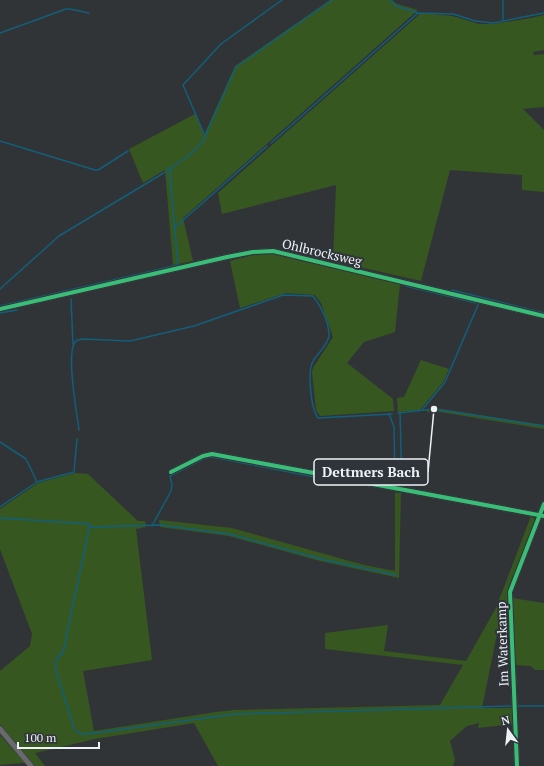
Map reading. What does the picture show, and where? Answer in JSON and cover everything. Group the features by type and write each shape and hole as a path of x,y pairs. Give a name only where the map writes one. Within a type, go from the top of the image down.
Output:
{"street":[{"name":"Ohlbrocksweg","path":"0,309 227,257 253,252 273,251 544,316"},
{"path":"171,472 203,456 212,454 542,516"},
{"name":"Im Waterkamp","path":"517,766 510,592 542,516 544,504"},
{"path":"0,729 31,766"}],"green space":[{"path":"330,0 392,0 397,4 418,10 183,218 193,261 173,265 165,170 143,183 129,149 195,114 204,135 235,66"},
{"path":"421,13 452,16 479,24 493,24 544,15 544,50 533,52 534,55 544,54 544,107 523,109 544,130 544,192 522,190 522,175 450,170 421,281 333,261 336,185 222,214 218,193"},
{"path":"272,254 400,284 395,332 364,342 347,363 393,399 394,411 320,416 316,410 312,372 313,368 333,337 321,303 315,295 286,293 240,308 230,261 254,255"},
{"path":"421,360 449,369 444,381 420,410 398,412 397,398 404,397"},
{"path":"435,408 544,425 544,429 434,411 427,412 427,409"},
{"path":"75,473 88,474 138,521 145,521 146,527 136,529 152,660 83,671 94,731 234,710 440,705 463,665 325,649 325,633 388,625 384,651 466,661 496,608 531,516 535,521 507,591 509,615 501,614 482,708 512,708 513,724 478,728 479,723 467,726 450,741 455,760 453,766 218,766 194,723 95,739 35,753 45,766 35,766 0,724 0,671 30,646 32,634 0,549 0,509 38,483"},
{"path":"395,493 401,493 399,578 320,561 229,536 160,527 159,520 232,528 364,565 395,571"},
{"path":"512,598 544,603 544,670 535,670 531,666 515,665"},
{"path":"0,735 24,762 24,763 0,765"}],"waterway":[{"path":"205,136 183,85 221,44 282,0"},
{"path":"0,289 59,236 162,174 188,156 202,143 236,67 332,0"},
{"path":"390,0 396,6 418,13"},
{"path":"503,0 503,21"},
{"path":"0,33 66,9 89,13"},
{"path":"271,143 418,13 453,14 475,21 493,23 544,13"},
{"path":"0,141 95,170 98,170 128,151"},
{"path":"174,228 267,146"},
{"path":"0,306 178,265 170,176 171,168"},
{"path":"406,286 476,303"},
{"path":"452,290 544,313"},
{"path":"79,430 72,371 73,349 77,340 130,341 194,326 283,295 313,296 322,309 328,325 328,338 325,345 313,361 310,373 313,407 318,418 392,414"},
{"path":"71,299 73,344"},
{"path":"422,410 445,382 478,305"},
{"path":"0,313 17,310"},
{"path":"398,413 434,409 544,426"},
{"path":"400,413 402,485"},
{"path":"389,414 394,427 395,483"},
{"path":"0,507 37,482 74,472 77,439"},
{"path":"0,442 26,459 37,482"},
{"path":"152,526 171,491 172,485 170,476 205,458 212,457 346,483"},
{"path":"348,477 390,485"},
{"path":"0,518 90,524 63,653 56,660 56,671 74,728 80,733 86,734 235,714 511,706"},
{"path":"90,527 161,525 229,534 321,559 396,575"},
{"path":"517,706 544,706"}],"cycle path":[{"path":"0,309 227,257 253,252 273,251 544,316"},
{"path":"171,472 203,456 212,454 544,516"},
{"path":"517,766 510,592 544,504"}],"place":[{"name":"Dettmers Bach","path":"434,409"}]}
